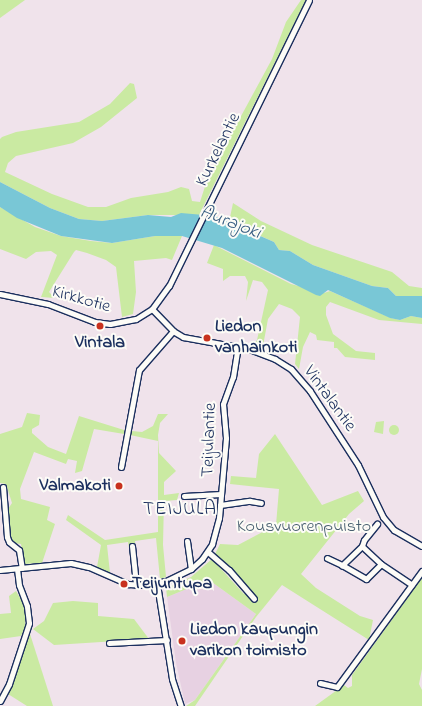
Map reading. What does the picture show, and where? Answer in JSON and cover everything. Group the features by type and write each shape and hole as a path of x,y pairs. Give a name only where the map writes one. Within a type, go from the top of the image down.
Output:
{"street":[{"name":"Kurkelantie","path":"152,309 169,286 309,0"},
{"name":"Kirkkotie","path":"0,294 48,304 96,322 110,324 136,319 152,309"},
{"name":"Vintalantie","path":"152,309 173,331 195,340 238,347 275,359 298,376 360,467 382,517 394,530 422,546"},
{"path":"121,467 139,370 173,331"},
{"name":"Teijulantie","path":"0,570 77,564 136,585 157,584 191,569 210,553 215,537 222,494 226,438 223,404 233,377 238,347"},
{"path":"0,701 9,684 29,623 27,606 18,585 20,568 19,550 9,542 7,537 3,487"},
{"path":"184,496 222,494"},
{"path":"220,505 250,501 261,503"},
{"path":"342,565 362,546 364,540 377,524"},
{"path":"187,541 191,569"},
{"path":"132,546 136,585"},
{"path":"362,546 381,564 412,585"},
{"path":"210,553 229,570 254,599"},
{"path":"327,558 366,579 381,564"},
{"path":"320,683 337,687 422,571"},
{"path":"157,584 172,679 181,706"},
{"path":"109,643 167,640"}],"shaded area":[{"path":"209,580 256,614 195,700 185,704 176,663 167,597"}],"green space":[{"path":"0,0 25,0 0,18"},
{"path":"301,0 306,0 199,215 148,215 102,221 79,219 50,208 0,182 0,139 2,137 16,132 79,122 110,104 130,83 134,84 137,98 101,127 73,143 16,156 8,163 5,172 52,194 88,207 106,207 131,198 168,192 181,187 189,189 192,201 200,202 208,177 272,59 286,22"},
{"path":"233,203 261,221 312,245 392,272 409,286 422,288 422,296 396,296 388,288 372,286 313,265 290,251 279,250 274,242 229,222"},
{"path":"0,207 35,227 61,236 91,241 112,243 155,236 182,236 172,260 166,258 134,261 136,292 133,314 122,317 116,267 106,260 76,250 49,292 55,298 41,297 57,255 51,251 36,252 26,259 0,249"},
{"path":"214,245 291,284 324,293 330,291 391,318 400,320 411,316 422,318 422,324 379,320 330,302 326,307 326,315 333,334 356,351 375,353 375,360 345,357 337,348 334,348 334,342 317,340 316,335 310,332 303,347 299,369 295,364 300,317 292,309 279,304 268,319 263,346 254,344 257,340 268,290 262,282 253,280 246,301 248,282 245,276 230,276 223,281 223,269 207,263"},
{"path":"27,413 40,415 39,425 32,429 32,433 48,447 66,454 79,416 124,430 124,434 94,429 82,471 75,473 77,461 68,459 66,464 34,452 20,489 21,499 50,507 47,520 55,524 42,563 24,564 21,544 13,543 10,538 8,509 12,503 6,484 0,483 0,434 22,427"},
{"path":"158,414 168,414 160,423 158,435 159,453 176,471 164,482 164,495 179,493 177,500 164,501 163,545 166,577 160,579 156,538 135,541 136,555 130,555 128,542 107,545 110,573 97,567 101,545 66,520 68,515 105,540 158,532 158,441 130,435 132,431 142,432 153,426"},
{"path":"384,421 383,434 374,432 376,422"},
{"path":"392,425 396,425 398,426 398,434 392,435 389,432 389,428"},
{"name":"Kousvuorenpuisto","path":"275,434 322,505 358,491 364,501 349,514 301,574 316,588 360,616 373,620 369,640 282,585 256,617 195,706 186,706 195,700 256,614 209,580 167,597 166,588 191,577 212,559 244,594 249,591 232,568 215,554 220,544 238,545 276,525 279,489 230,484 231,476 256,478 259,454"},
{"path":"422,578 422,669 419,684 422,690 422,706 315,706 344,685 348,688 352,686 352,675"},
{"path":"16,591 26,608 25,628 21,636 0,639 0,614 11,613 9,596"},
{"path":"73,601 98,603 98,616 134,619 149,639 54,645 33,629 44,621 53,603"},
{"path":"30,634 53,706 27,706 8,694 20,655"}],"water":[{"name":"Aurajoki","path":"0,182 50,208 79,219 102,221 148,215 171,217 181,213 215,216 274,242 279,250 290,251 313,265 372,286 388,288 396,296 422,296 422,318 411,316 400,320 390,318 328,290 320,296 316,295 222,248 182,236 155,236 112,243 61,236 17,218 0,207"}],"place":[{"name":"Vintala","path":"100,326"},
{"name":"Liedon vanhainkoti","path":"207,338"},
{"name":"Valmakoti","path":"119,486"},
{"name":"Teijuntupa","path":"124,584"},
{"name":"Liedon kaupungin varikon toimisto","path":"182,641"}],"district":[{"name":"TEIJULA","path":"180,510"}]}
